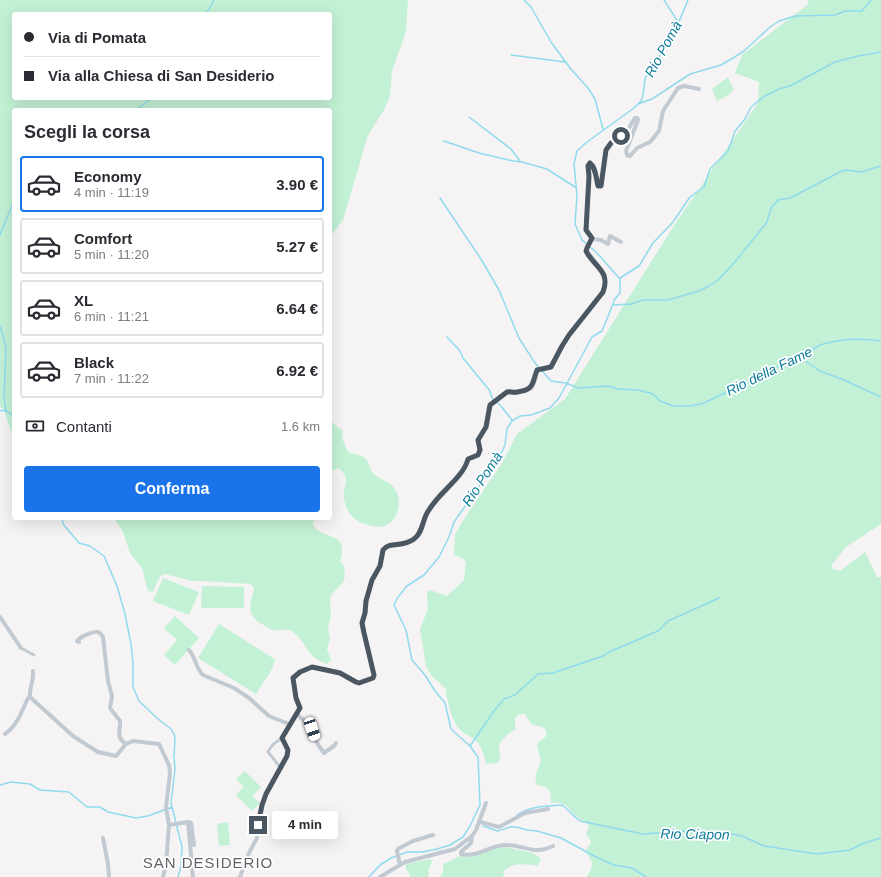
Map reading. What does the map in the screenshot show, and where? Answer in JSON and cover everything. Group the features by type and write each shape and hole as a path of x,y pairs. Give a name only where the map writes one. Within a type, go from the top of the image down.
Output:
{"street":[{"path":"591,240 586,229 589,176 588,165 590,163 592,164 598,186 601,186 606,150 611,143 625,134 635,118 638,120 626,151 627,155 630,156 637,148 650,142 659,131 663,111 678,88 684,86 699,89"},
{"path":"591,240 601,240 608,244 610,236 621,242"},
{"path":"280,767 278,762 268,752 275,742 282,738 300,707 296,698 292,679 297,674 310,667 340,673 358,683 373,678 374,675 362,623 372,580 380,566 383,550 388,546 401,545 415,538 421,530 426,515 437,498 462,472 467,465 468,459 478,455 480,450 478,440 486,427 491,403 509,391 516,393 531,388 537,370 551,367 569,335 602,294 606,284 605,276 588,255 587,248 591,240"},
{"path":"0,617 21,648 34,655"},
{"path":"78,642 77,641 79,638 96,632 102,637 108,671 108,681 112,696 110,708 120,721 118,734 126,744"},
{"path":"190,650 199,672 203,675 234,688 249,698 269,716 289,724"},
{"path":"33,672 33,679 29,690 30,697 73,736 98,752 116,756 126,744 134,741 158,743 169,765 171,776 166,809 171,824 163,877"},
{"path":"5,734 12,730 28,698 30,697"},
{"path":"296,714 312,729 317,743 324,753 336,743"},
{"path":"240,877 249,853 257,838 260,815 266,794 287,756 288,750 282,738"},
{"path":"380,877 400,865 422,857 452,850 472,836 480,822 486,803"},
{"path":"480,822 500,827 525,813 548,809"},
{"path":"171,824 188,822"},
{"path":"188,822 192,827 194,845"},
{"path":"188,822 193,877"},
{"path":"400,865 397,851 399,849 411,842 433,835"},
{"path":"472,836 472,842 461,853 462,854 473,855 503,845 533,851 547,849 553,846"},
{"path":"104,838 109,877"}],"green space":[{"path":"0,0 408,0 406,32 392,71 390,96 384,110 368,135 343,220 332,234 332,108 12,108 12,432 4,411 0,406"},
{"path":"809,0 881,0 881,524 846,547 831,566 833,569 840,571 865,552 877,577 881,577 881,877 587,877 592,864 586,850 591,843 586,834 589,826 564,804 551,803 551,795 549,790 545,787 537,785 536,782 536,773 541,761 537,746 539,741 546,736 546,730 542,727 531,724 525,714 517,716 515,720 516,729 501,742 498,763 486,764 478,743 457,727 450,711 446,689 431,675 426,666 420,629 428,609 427,592 430,590 447,596 464,580 466,562 462,558 454,555 455,534 466,516 502,463 517,434 565,399 675,224 758,103 759,82 735,73 742,55 807,5"},
{"path":"728,77 734,90 727,96 717,101 712,89"},
{"path":"332,421 343,430 342,438 348,452 364,457 372,472 392,485 397,493 399,508 392,521 384,526 378,527 363,523 354,518 347,509 344,498 346,482 345,475 338,468 332,471"},
{"path":"115,520 314,520 313,525 318,530 339,541 342,552 340,562 344,566 345,576 343,582 332,594 330,599 331,616 328,627 330,639 327,649 331,660 327,664 320,661 311,654 299,637 291,631 273,630 257,621 253,617 250,609 254,589 251,584 192,581 165,574 160,576 153,592 148,591 142,568 130,553 123,532"},
{"path":"163,578 199,592 189,615 153,601"},
{"path":"202,586 244,587 244,608 201,608"},
{"path":"175,616 199,638 175,665 164,655 177,640 164,628"},
{"path":"219,624 276,660 272,665 274,666 256,694 198,658"},
{"path":"245,771 261,787 252,796 260,803 252,811 236,795 243,787 252,795 236,779"},
{"path":"228,822 230,845 219,846 217,824"},
{"path":"506,847 533,853 541,859 538,866 524,864 514,865 503,872 503,877 440,877 443,872 443,864 460,856 469,857 495,848"},
{"path":"431,859 432,862 428,870 428,877 410,877 408,871 406,870 406,864"}],"waterway":[{"path":"207,12 214,0"},
{"path":"524,0 531,7 551,42 595,99 603,129"},
{"path":"664,0 678,22"},
{"name":"Rio Pomà","path":"369,877 380,865 391,858 407,852 423,852 437,849 450,845 463,837 480,805 478,757 470,746 451,729 445,703 412,660 406,630 394,605 398,597 407,586 424,575 439,557 449,537 454,522 500,456 505,445 507,429 512,421 520,416 531,415 550,408 559,398 592,337 602,331 615,299 620,293 620,279 597,253 582,240 575,224 577,196 574,164 577,151 634,108 641,101 645,78 673,36 688,0"},
{"path":"638,104 652,99 690,74 721,65 733,58 744,51 770,27 779,21 795,16 835,15 845,11 862,11 871,0"},
{"path":"620,278 639,266 653,243 673,222 690,197 704,187 710,169 728,151 735,131 745,119 751,107 765,96 779,89 790,86 835,62 881,52"},
{"path":"511,55 565,62"},
{"path":"139,108 149,100"},
{"path":"469,117 511,149 520,161"},
{"path":"444,141 479,153 547,169 575,187"},
{"path":"613,305 631,304 643,300 668,300 699,291 709,286 718,280 735,262 767,222 771,208 778,200 790,198 842,171 847,170 861,172 881,166"},
{"name":"Rio della Fame","path":"440,198 481,259 499,290 519,338 535,363 551,381 566,383 578,388 608,386 618,389 638,390 653,394 660,401 673,406 691,406 704,403 739,386 751,382 768,371 805,355 820,345 835,341 850,340 881,341"},
{"path":"0,235 12,206"},
{"path":"0,326 6,347 4,397 6,411 12,415"},
{"path":"447,337 460,351 463,358 490,391 492,398 501,406 512,420"},
{"path":"799,357 820,371 881,397"},
{"path":"0,411 6,410"},
{"path":"62,520 63,524 79,543 90,546 104,556 117,586 125,614 133,662 133,687 139,701 171,729 175,736 175,769 171,803 182,847 181,866 178,877"},
{"path":"470,746 504,699 515,695 538,674 553,673 603,656 658,631 668,621 719,598"},
{"path":"0,785 11,782 30,784 40,790 69,792 87,807 100,807 108,812 136,818 148,816 172,807"},
{"name":"Rio Ciapon","path":"517,815 533,808 562,805 580,821 643,834 686,831 721,832 742,836 764,846 817,854 850,850 864,843 881,838"},
{"path":"483,826 498,831 510,827 517,827 561,838 598,858 614,865 632,868 646,877"}],"district":[{"name":"SAN DESIDERIO","path":"208,862"}],"route":[{"path":"258,825 262,805 268,788 287,756 288,750 282,738 300,708 292,679 300,672 310,667 340,673 352,681 359,683 373,678 374,675 362,623 372,580 379,569 383,550 390,545 397,546 406,544 417,536 426,515 439,495 462,472 467,465 468,459 478,455 480,450 478,440 486,427 490,405 509,391 516,393 531,388 535,380 537,370 551,367 569,335 603,292 606,284 605,276 602,270 586,251 592,238 586,230 589,176 588,166 590,163 592,164 598,186 601,186 606,150 611,143 621,136"}]}
